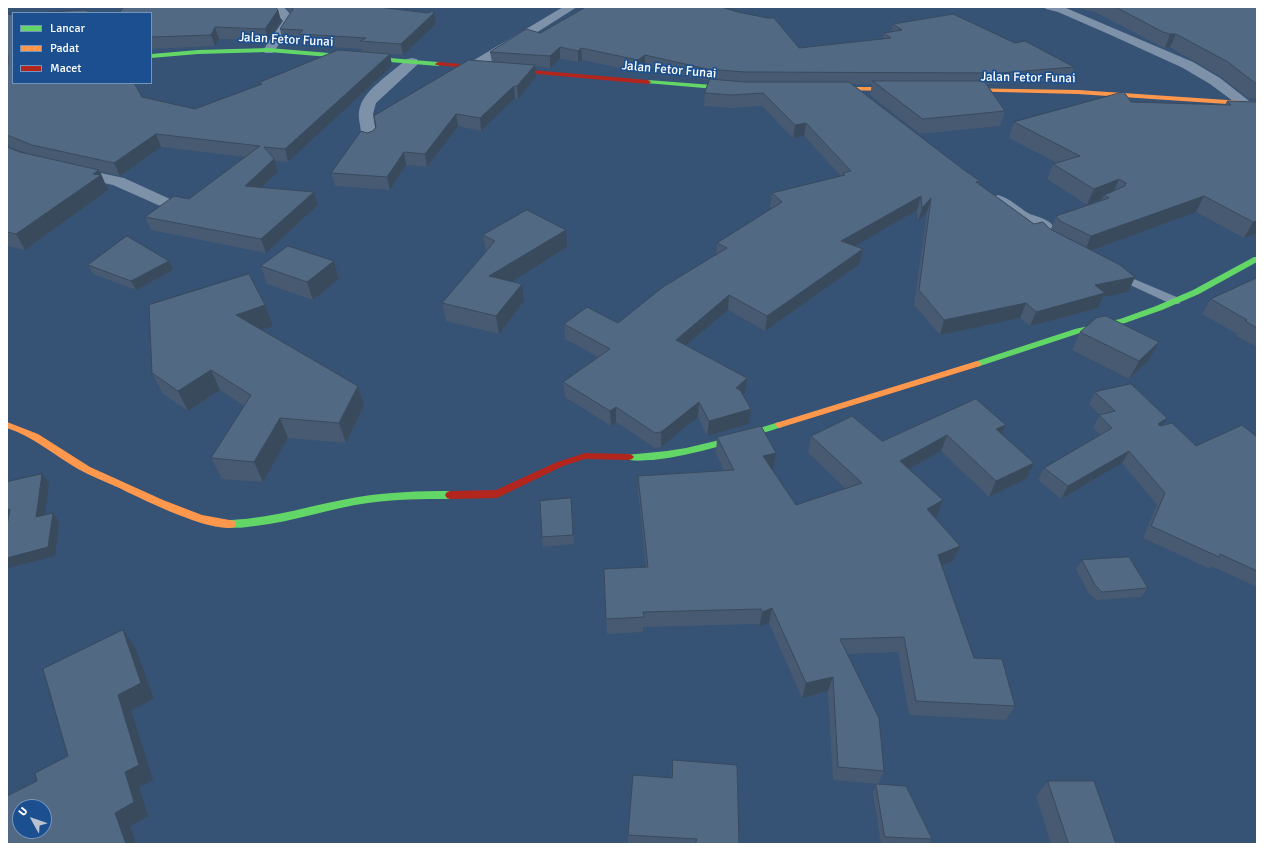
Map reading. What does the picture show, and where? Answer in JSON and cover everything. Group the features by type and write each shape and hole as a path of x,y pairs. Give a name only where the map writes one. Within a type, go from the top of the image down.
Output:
{"street":[{"path":"269,50 289,21 277,7"},
{"path":"474,66 571,7"},
{"path":"1050,7 1062,10 1117,33 1188,65 1251,104"},
{"name":"Jalan Fetor Funai","path":"152,56 204,52 269,50 750,90"},
{"path":"370,140 367,126 367,106 373,96 412,62"},
{"path":"851,89 867,102"},
{"path":"821,90 914,89"},
{"name":"Jalan Fetor Funai","path":"954,89 1070,92 1251,104"},
{"path":"56,169 118,181 164,202"},
{"path":"985,192 1022,216 1050,228"},
{"path":"7,425 21,429 36,436 77,464 168,506 205,519 229,524 252,524 283,519 357,501 410,495 497,494 560,464 585,456 647,458 671,455 744,436 953,372 1078,331 1122,321 1196,292 1257,259"}],"lane":[{"path":"1103,269 1175,301"}],"building":[{"path":"275,7 278,10 265,29 215,27 211,35 152,37 152,12 120,12 123,8"},
{"path":"292,7 378,7 428,13 432,11 434,13 401,44 360,41 366,38 299,34 303,30 280,29 293,9"},
{"path":"586,7 721,7 738,12 774,18 799,48 891,38 884,33 902,30 893,24 953,14 1015,43 1025,41 1074,67 1000,73 745,72 707,69 645,55 638,60 581,48 578,51 560,47 550,56 490,52 526,29 540,33"},
{"path":"1116,7 1257,7 1257,83 1228,62 1176,34 1163,32"},
{"path":"85,10 91,12 52,12"},
{"path":"12,14 12,84 135,84 142,97 195,109 262,84 258,83 338,50 390,54 285,149 264,147 274,159 245,186 314,192 261,239 145,217 174,196 189,199 260,146 156,134 114,163 32,145 7,135 7,15"},
{"path":"469,60 535,65 517,86 514,86 480,118 456,114 425,154 404,152 387,177 331,173 361,131 367,133 373,131 376,127 374,116"},
{"path":"710,79 745,82 849,82 980,181 976,182 1034,224 1043,222 1050,229 1120,265 1135,277 1095,285 1105,293 1036,312 1026,303 944,320 919,290 931,198 922,208 921,196 841,241 863,249 767,316 729,295 676,340 747,378 736,388 740,390 751,409 709,421 699,402 661,432 655,433 616,407 610,411 563,382 610,349 564,324 587,307 618,323 663,287 727,248 717,243 782,202 772,193 845,175 842,173 851,171 806,123 795,125 763,93 732,95 705,93"},
{"path":"873,81 984,81 1005,111 923,119"},
{"path":"1124,92 1131,102 1231,105 1227,101 1257,102 1257,221 1253,222 1204,196 1091,236 1060,221 1056,216 1109,198 1104,195 1125,186 1126,183 1119,179 1094,189 1053,164 1080,156 1014,122"},
{"path":"7,147 20,152 99,170 93,174 101,175 16,234 7,232"},
{"path":"527,210 566,230 489,276 522,284 496,316 442,303 495,241 483,235"},
{"path":"127,236 169,261 131,281 88,265"},
{"path":"288,246 334,261 307,282 261,266"},
{"path":"249,274 265,305 236,315 358,386 339,423 280,418 254,462 211,458 251,395 211,370 178,391 152,373 149,305"},
{"path":"1257,278 1257,328 1245,321 1247,320 1211,299"},
{"path":"1106,316 1159,342 1139,361 1080,332 1096,318"},
{"path":"1131,384 1167,418 1158,424 1160,426 1172,423 1196,446 1242,425 1257,437 1257,571 1220,554 1219,557 1151,526 1165,493 1129,451 1068,486 1044,468 1112,428 1099,415 1115,411 1095,392"},
{"path":"976,399 1006,425 996,429 1034,463 996,481 947,435 900,461 943,500 927,509 960,546 938,555 974,658 1002,659 1015,706 916,701 904,637 840,639 879,718 884,771 838,767 833,677 806,683 772,608 762,612 761,609 643,612 644,617 606,619 604,569 648,567 638,476 734,470 717,437 761,426 776,453 763,456 796,505 862,483 811,436 852,416 882,441"},
{"path":"42,474 36,517 53,513 48,547 7,558 7,525 10,509 7,510 7,482"},
{"path":"571,498 573,535 542,537 540,501"},
{"path":"1129,557 1148,588 1102,592 1095,585 1082,560"},
{"path":"123,630 141,683 118,695 139,765 125,772 134,802 115,813 126,844 7,844 7,796 37,781 35,773 68,756 43,669"},
{"path":"673,760 737,765 739,844 695,844 697,839 628,835 633,775 672,778"},
{"path":"1048,781 1094,781 1116,844 1069,844"},
{"path":"876,784 906,786 932,839 885,837"}],"traffic: fast":[{"path":"152,56 198,52 269,50 438,64"},
{"path":"648,82 738,89"},
{"path":"977,364 1078,331 1122,321 1159,308 1196,292 1257,259"},
{"path":"629,457 667,455 705,447 779,425"},
{"path":"231,524 263,522 368,499 403,496 450,495"}],"traffic: slow":[{"path":"828,89 902,89"},
{"path":"960,89 1078,92 1257,104"},
{"path":"779,425 977,364"},
{"path":"7,425 35,437 86,469 160,503 202,519 231,524"}],"traffic: jam":[{"path":"438,64 648,82"},
{"path":"450,495 497,494 560,464 585,456 629,457"}]}
